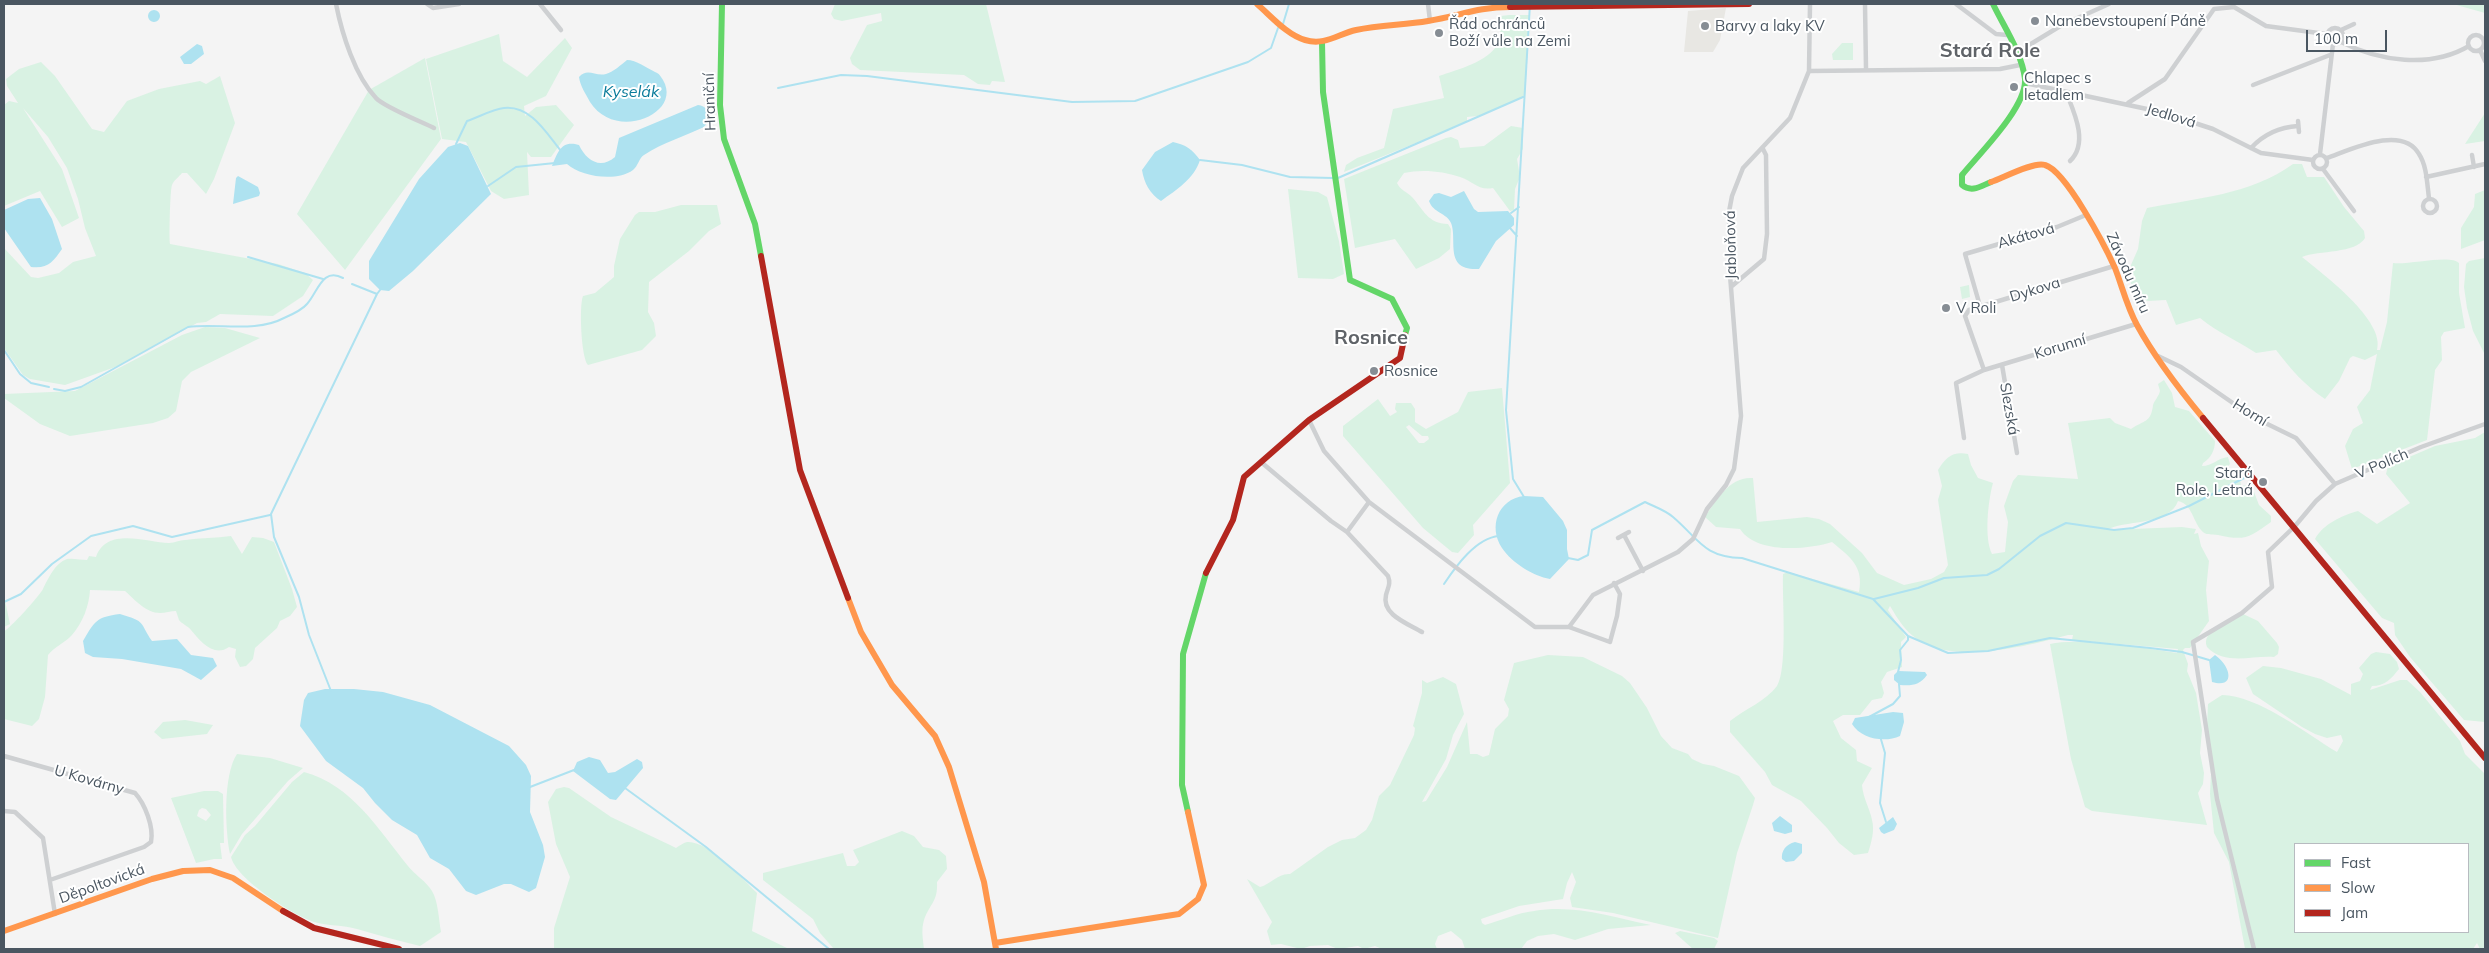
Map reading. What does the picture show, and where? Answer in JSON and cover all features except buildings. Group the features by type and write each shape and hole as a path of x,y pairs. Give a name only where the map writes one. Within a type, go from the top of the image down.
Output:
{"street":[{"path":"336,4 343,37 365,82 377,100 434,128"},
{"path":"426,4 433,8 459,4"},
{"path":"540,4 561,30"},
{"name":"Hraniční","path":"722,4 720,105 724,139 755,224 800,470 861,632 892,685 935,736 949,767 984,882 996,946"},
{"path":"1257,4 1278,24 1293,34 1308,41 1322,42 1355,30 1430,21 1491,6 1528,8 1749,4"},
{"path":"1428,4 1430,21"},
{"name":"Jabloňová","path":"1569,627 1593,595 1678,552 1693,539 1707,509 1726,485 1734,469 1741,416 1729,262 1732,238 1728,217 1732,196 1743,168 1763,149 1790,118 1809,71 1810,4"},
{"path":"1865,4 1866,69"},
{"path":"1956,4 1996,34 2007,35"},
{"path":"1993,4 2020,65 2025,83"},
{"path":"2015,54 2062,25 2109,4"},
{"path":"2128,104 2165,79 2214,9 2234,7 2266,26 2326,34"},
{"path":"2326,34 2332,28 2341,30 2354,24"},
{"path":"2341,30 2343,36 2341,42"},
{"path":"2326,34 2328,40 2333,44"},
{"path":"2478,35 2484,41 2484,46 2480,50 2474,50 2469,46 2471,38 2478,35"},
{"path":"996,946 1178,914 1197,902 1202,895 1204,885 1182,785 1183,654 1202,581 1233,520 1244,477 1309,420 1400,358 1407,328 1392,299 1350,280 1322,92 1322,42"},
{"path":"2333,44 2341,42 2376,57 2408,60 2443,56 2469,46"},
{"path":"2327,158 2327,165 2323,168 2316,168 2313,160 2320,154 2330,55 2333,44"},
{"path":"2480,50 2485,61"},
{"path":"2254,85 2330,55"},
{"path":"1809,71 2000,68 2020,65"},
{"name":"Jedlová","path":"2025,83 2161,112 2213,129 2267,155 2313,160"},
{"name":"Závodu míru","path":"2025,83 2023,94 2016,105 1962,175 1962,185 1968,189 1974,189 2035,165 2050,165 2061,176 2086,215 2114,266 2136,324 2154,354 2485,758"},
{"path":"2066,92 2080,138 2076,151 2070,161"},
{"path":"2251,148 2274,131 2298,126"},
{"path":"2320,154 2327,158 2382,140 2398,140 2414,147 2418,152 2426,177 2429,198"},
{"path":"1732,286 1764,259 1767,234 1766,154 1763,149"},
{"path":"2472,155 2474,167"},
{"path":"2426,177 2485,164"},
{"path":"2323,168 2354,211"},
{"name":"Akátová","path":"1980,306 1965,254 2057,227 2086,215"},
{"name":"Dykova","path":"1980,306 2114,266"},
{"path":"1980,306 1969,310 1965,316 1984,370"},
{"name":"Korunní","path":"1964,438 1956,383 1984,370 2136,324"},
{"name":"Horní","path":"2154,354 2181,367 2253,417 2296,438 2335,484"},
{"name":"Slezská","path":"2002,365 2017,452"},
{"path":"1309,420 1324,451 1368,502 1535,627 1569,627 1610,642 1620,600 1620,594 1614,583"},
{"name":"V Polích","path":"2254,949 2217,799 2193,642 2242,613 2272,587 2268,552 2295,526 2316,501 2335,484 2421,447 2485,424"},
{"path":"1261,462 1331,521 1347,532 1388,576 1390,584 1385,597 1386,607 1393,615 1422,632"},
{"path":"1347,532 1368,502"},
{"path":"1618,538 1627,534 1643,571"},
{"name":"U Kovárny","path":"4,756 135,793 143,802 152,836 151,842 144,848 50,880"},
{"path":"4,811 15,812 43,838 55,914"},
{"name":"Děpoltovická","path":"4,931 152,880 183,872 210,870 233,878 297,920 314,928 399,949"}],"shaded area":[{"name":"Barvy a laky KV","path":"1726,8 1720,40 1713,52 1684,52 1688,11"}],"green space":[{"path":"835,4 986,4 1005,82 992,81 990,85 978,84 964,75 860,70 852,64 850,58 867,25 882,21 881,13 842,21 834,19 831,14"},
{"path":"2453,4 2485,4 2485,13"},
{"path":"1530,15 1525,97 1478,116 1467,117 1467,121 1458,126 1344,172 1346,165 1357,158 1384,148 1393,109 1444,98 1439,76 1472,64 1492,51 1498,42 1500,32 1497,20 1501,16"},
{"path":"499,34 503,61 527,77 565,38 572,48 546,96 524,106 525,116 536,107 556,105 574,125 551,157 531,157 527,152 529,195 504,199 491,191 466,142 442,139 426,59"},
{"path":"1842,43 1853,43 1853,60 1833,60 1832,54"},
{"path":"425,58 441,139 345,270 297,214 369,90"},
{"path":"41,62 55,76 92,129 104,132 127,101 159,89 200,81 206,84 220,76 235,123 214,179 206,194 187,173 182,173 173,183 170,204 170,244 278,264 305,273 313,280 303,296 273,316 220,314 206,322 197,323 118,366 65,385 30,379 23,375 4,348 4,248 31,277 38,278 59,273 73,262 96,256 85,228 78,199 67,168 48,137 23,108 62,169 79,218 62,227 40,191 4,206 4,105 9,101 18,103 7,86 6,79 19,69"},
{"path":"2485,113 2485,141 2465,144"},
{"path":"1511,126 1523,128 1523,149 1517,159 1520,177 1515,189 1514,210 1510,211 1493,188 1479,187 1460,177 1439,172 1418,171 1404,173 1397,183 1400,188 1412,197 1431,219 1448,224 1451,229 1450,249 1439,258 1416,269 1395,239 1355,248 1344,179 1446,138 1451,137 1458,140 1460,148 1484,146"},
{"path":"2293,164 2302,164 2307,177 2324,177 2344,207 2364,231 2365,238 2354,247 2302,257 2337,286 2363,312 2377,338 2377,350 2380,350 2387,322 2393,263 2448,259 2459,263 2459,293 2465,328 2444,332 2441,337 2442,360 2435,370 2427,440 2352,469 2345,446 2353,429 2363,423 2357,407 2370,390 2377,354 2365,360 2353,356 2350,358 2339,381 2325,399 2304,382 2276,350 2256,353 2200,318 2176,325 2166,300 2148,301 2137,297 2127,274 2138,249 2142,221 2147,208 2241,189 2259,183"},
{"path":"1288,189 1318,192 1327,197 1339,241 1344,274 1333,279 1298,278"},
{"path":"2485,190 2485,240 2461,249 2461,228 2474,207 2475,194"},
{"path":"681,205 717,205 721,224 709,231 689,251 649,282 648,312 654,323 656,336 642,350 588,365 581,331 583,296 595,293 614,277 614,266 620,239 635,215 639,212 655,212"},
{"path":"2485,258 2485,355 2473,331 2464,287 2466,264 2469,261"},
{"path":"1969,285 1970,297 1962,299 1960,287"},
{"path":"205,327 225,328 260,338 191,372 182,381 176,411 168,418 153,423 70,436 40,424 4,398 4,394 75,391 182,335"},
{"path":"2164,380 2172,393 2175,407 2189,411 2215,441 2212,454 2202,466 2228,457 2230,464 2226,469 2226,475 2240,479 2241,486 2248,485 2254,492 2259,505 2271,516 2271,522 2246,537 2235,538 2209,534 2201,530 2189,509 2178,501 2166,515 2107,530 2182,527 2196,529 2194,534 2198,533 2201,546 2209,561 2206,590 2209,621 2190,648 2183,650 2188,664 2187,671 2196,693 2202,730 2200,753 2204,773 2203,784 2198,793 2207,825 2092,811 2085,807 2071,759 2050,644 2095,642 2177,653 2178,649 2072,640 2073,635 2068,635 2033,644 1991,651 1950,651 1932,647 1912,636 1890,606 1888,610 1906,637 1901,642 1902,667 1887,672 1881,682 1884,693 1882,698 1872,700 1860,715 1843,715 1833,721 1841,738 1856,750 1857,761 1872,768 1862,785 1872,820 1872,837 1868,853 1854,855 1839,843 1801,801 1772,785 1765,772 1730,732 1730,721 1761,701 1777,686 1782,665 1784,632 1783,574 1788,572 1859,592 1860,583 1857,569 1850,558 1832,542 1796,548 1783,548 1758,543 1740,529 1716,527 1705,517 1709,510 1724,490 1737,481 1753,478 1757,522 1807,517 1819,519 1830,524 1862,553 1877,573 1904,585 1931,579 1944,572 1948,565 1938,500 1942,486 1938,470 1947,458 1958,453 1968,454 1978,478 1993,483 1988,509 1988,539 1992,554 2005,552 2008,522 2004,506 2013,481 2018,475 2078,479 2068,423 2110,418 2115,423 2131,429 2149,418 2159,395 2158,384"},
{"path":"1502,388 1510,483 1473,525 1474,535 1458,553 1452,552 1423,528 1343,436 1343,426 1378,399 1390,416 1397,412 1395,409 1396,403 1411,403 1415,409 1415,422 1426,429 1458,412 1468,392","holes":["1409,425 1422,436 1428,436 1429,439 1424,443 1419,443 1406,427"]},
{"path":"2485,432 2485,722 2464,720 2410,657 2395,635 2394,623 2382,618 2315,539 2328,525 2346,515 2358,511 2377,524 2410,503 2386,474 2388,466 2435,446 2475,438"},
{"path":"231,536 242,554 252,537 274,542 297,607 290,616 280,621 277,628 255,648 253,659 246,666 240,667 235,657 236,649 229,647 218,651 208,647 179,620 176,611 160,613 150,611 125,591 90,590 87,608 76,630 48,655 45,697 39,719 32,726 4,719 4,631 18,619 36,598 59,564 67,559 87,560 89,556 96,557 101,547 118,539 129,538 173,543 183,540"},
{"path":"4,596 10,624 4,627"},
{"path":"2243,614 2258,621 2277,643 2279,647 2278,654 2274,657 2231,658 2214,653 2207,647 2206,641 2212,631"},
{"path":"2376,652 2390,654 2397,662 2399,669 2387,681 2381,685 2372,686 2370,690 2400,680 2407,680 2420,692 2460,741 2465,754 2485,774 2485,949 2480,949 2477,943 2473,949 2245,949 2229,862 2214,833 2210,794 2208,704 2222,695 2251,701 2266,708 2337,752 2343,741 2341,735 2327,738 2302,727 2253,694 2246,678 2263,666 2281,668 2321,679 2351,695 2351,684 2360,681 2363,674 2359,668 2371,654"},
{"path":"1548,655 1583,657 1622,676 1630,683 1647,708 1661,736 1672,748 1688,754 1692,759 1703,764 1714,766 1739,776 1755,798 1737,853 1718,938 1613,913 1572,907 1570,898 1576,882 1572,872 1563,899 1519,906 1481,919 1482,923 1485,925 1528,912 1564,909 1592,912 1651,925 1608,929 1575,940 1554,934 1538,936 1527,941 1521,949 1465,949 1462,940 1451,931 1438,936 1435,944 1437,949 1382,949 1375,946 1364,949 1358,946 1338,949 1328,945 1310,946 1301,949 1281,944 1271,945 1267,931 1272,922 1247,879 1260,887 1264,886 1282,875 1290,874 1328,847 1342,840 1355,838 1366,830 1372,820 1379,796 1390,785 1414,735 1415,728 1413,726 1422,693 1422,680 1427,683 1443,677 1456,684 1464,714 1453,735 1446,759 1422,802 1426,801 1447,767 1467,722 1470,754 1477,754 1483,757 1489,755 1495,729 1508,716 1509,709 1504,700 1514,663"},
{"path":"185,720 213,725 207,734 162,739 154,732 163,722"},
{"path":"237,754 270,758 303,768 288,781 242,834 230,854 226,802 229,775"},
{"path":"304,772 321,778 350,798 375,823 411,869 430,887 436,900 441,932 420,946 352,928 314,922 293,912 266,895 235,866 231,857 245,835 255,826 292,782"},
{"path":"569,788 611,817 676,848 687,842 695,843 715,854 757,893 752,931 789,949 554,949 554,928 570,877 556,844 548,802 556,789"},
{"path":"204,791 218,791 223,794 224,843 220,843 222,859 196,863 171,798","holes":["202,808 206,809 211,815 206,821 197,816 199,810"]},
{"path":"902,831 914,836 923,847 939,850 946,856 947,869 937,882 935,898 923,924 924,949 834,949 820,933 813,919 763,880 763,873 843,853 847,866 855,866 859,862 853,850"},
{"path":"1680,931 1714,938 1718,941 1714,949 1693,949 1675,933"}],"water":[{"path":"154,10 160,16 154,22 148,16"},
{"path":"197,44 202,46 204,54 191,64 184,64 180,57"},
{"name":"Kyselák","path":"627,60 638,63 658,74 663,80 667,92 664,103 655,112 643,119 629,122 615,120 601,114 590,102 579,77 589,72 606,74"},
{"path":"698,105 707,109 709,114 710,119 704,127 666,143 642,156 633,170 626,174 609,177 599,176 581,172 567,164 552,166 561,148 568,144 579,145 585,155 594,162 604,163 609,161 615,157 619,138"},
{"path":"1173,142 1188,148 1200,160 1189,178 1161,201 1148,188 1142,170 1155,152"},
{"path":"460,143 468,146 491,194 413,271 389,291 380,290 369,279 369,261 419,179 448,147"},
{"path":"238,176 258,187 259,196 233,204 236,178"},
{"path":"1464,191 1474,209 1478,212 1508,211 1514,218 1514,225 1496,241 1479,269 1460,265 1456,260 1451,223 1429,201 1434,194 1439,193 1451,197"},
{"path":"40,198 52,219 62,249 50,264 42,267 31,267 4,228 4,210 28,199"},
{"path":"1524,496 1543,497 1563,521 1567,530 1569,559 1550,579 1537,575 1517,564 1506,554 1498,540 1496,523 1502,508 1515,498"},
{"path":"120,614 139,621 152,641 177,639 191,655 213,658 217,666 201,680 181,669 122,659 93,657 85,653 83,641 94,624 106,617"},
{"path":"2215,655 2225,665 2227,670 2228,679 2225,682 2212,682 2209,660"},
{"path":"1898,671 1925,672 1927,675 1922,681 1915,684 1900,685 1894,680 1894,675"},
{"path":"325,689 383,692 430,705 509,746 526,765 531,776 530,812 543,845 545,857 536,888 529,892 511,884 504,884 476,895 466,891 449,869 430,858 417,835 392,820 363,788 326,761 300,726 304,700 308,693"},
{"path":"1893,712 1903,713 1904,722 1900,736 1894,738 1881,739 1867,736 1852,724 1855,718"},
{"path":"589,757 600,760 608,773 615,772 637,759 642,762 643,768 616,800 610,799 573,771 577,762"},
{"path":"1780,816 1792,825 1792,832 1785,834 1774,831 1772,823"},
{"path":"1893,817 1897,824 1894,830 1884,834 1879,828"},
{"path":"1795,842 1802,844 1802,853 1794,861 1786,862 1782,859 1783,851 1789,844"}],"waterway":[{"path":"1283,24 1289,4"},
{"path":"1524,497 1513,479 1506,410 1530,4"},
{"path":"778,88 841,75 867,76 1072,102 1135,101 1248,62 1271,48 1278,28"},
{"path":"1338,178 1523,97"},
{"path":"456,144 467,121 495,110 514,108 522,111 537,122 561,151"},
{"path":"1200,160 1242,165 1290,177 1333,178"},
{"path":"488,186 516,167 555,163"},
{"path":"1511,213 1519,207"},
{"path":"1510,228 1517,236"},
{"path":"248,257 323,279"},
{"path":"54,389 65,391 81,387 188,327 249,326 273,323 305,306 325,278 336,275 343,278"},
{"path":"352,284 377,294 380,290"},
{"path":"331,691 309,635 299,597 274,537 271,514 377,294"},
{"path":"4,350 20,374 31,383 49,387"},
{"path":"1874,599 1918,588 1944,578 1987,575 1999,569 2040,536 2066,523 2114,530 2133,528 2189,506 2248,476"},
{"path":"1568,558 1578,560 1588,555 1592,530 1645,502 1663,510 1703,545 1718,554 1742,558 1873,599 1908,636 1948,653 1988,651 2050,638 2182,652 2209,660"},
{"path":"4,602 21,594 52,564 91,536 133,526 172,537 270,515"},
{"path":"1444,584 1454,569 1475,547 1482,542 1499,536"},
{"path":"1898,672 1901,660 1900,650 1908,640 1908,636"},
{"path":"1869,717 1893,704 1900,696 1899,684"},
{"path":"1880,736 1885,753 1880,803 1886,822"},
{"path":"530,787 574,770"},
{"path":"625,788 706,847 829,949"}],"traffic: fast":[{"path":"722,4 720,105 724,139 755,224 761,256"},
{"path":"1991,182 1973,189 1962,185 1962,175 2001,130 2018,103 2024,90 2025,79 2016,50 1993,4"},
{"path":"1322,42 1323,92 1350,280 1392,299 1407,328 1405,335"},
{"path":"1188,812 1182,785 1183,654 1206,573"}],"traffic: slow":[{"path":"1257,4 1298,38 1319,42 1365,28 1419,22 1478,10 1510,7"},
{"path":"1991,182 2034,165 2045,165 2054,170 2074,194 2103,243 2115,268 2130,311 2144,337 2168,373 2203,418"},
{"path":"848,598 861,632 892,685 935,736 949,767 984,882 996,949"},
{"path":"995,943 1179,914 1198,899 1204,885 1188,812"},
{"path":"4,931 152,879 183,871 210,870 233,878 283,911"}],"traffic: jam":[{"path":"1510,7 1749,4"},
{"path":"761,256 800,470 848,598"},
{"path":"1206,573 1233,520 1244,477 1309,420 1400,358 1405,335"},
{"path":"2203,418 2485,758"},
{"path":"283,911 314,928 399,949"}],"place":[{"name":"Nanebevstoupení Páně","path":"2035,21"},
{"name":"Barvy a laky KV","path":"1705,26"},
{"name":"Řád ochránců Boží vůle na Zemi","path":"1439,33"},
{"name":"Chlapec s letadlem","path":"2014,87"},
{"name":"V Roli","path":"1946,308"},
{"name":"Rosnice","path":"1374,371"},
{"name":"Stará Role, Letná","path":"2263,482"}],"district":[{"name":"Stará Role","path":"1990,51"},
{"name":"Rosnice","path":"1371,338"}]}
